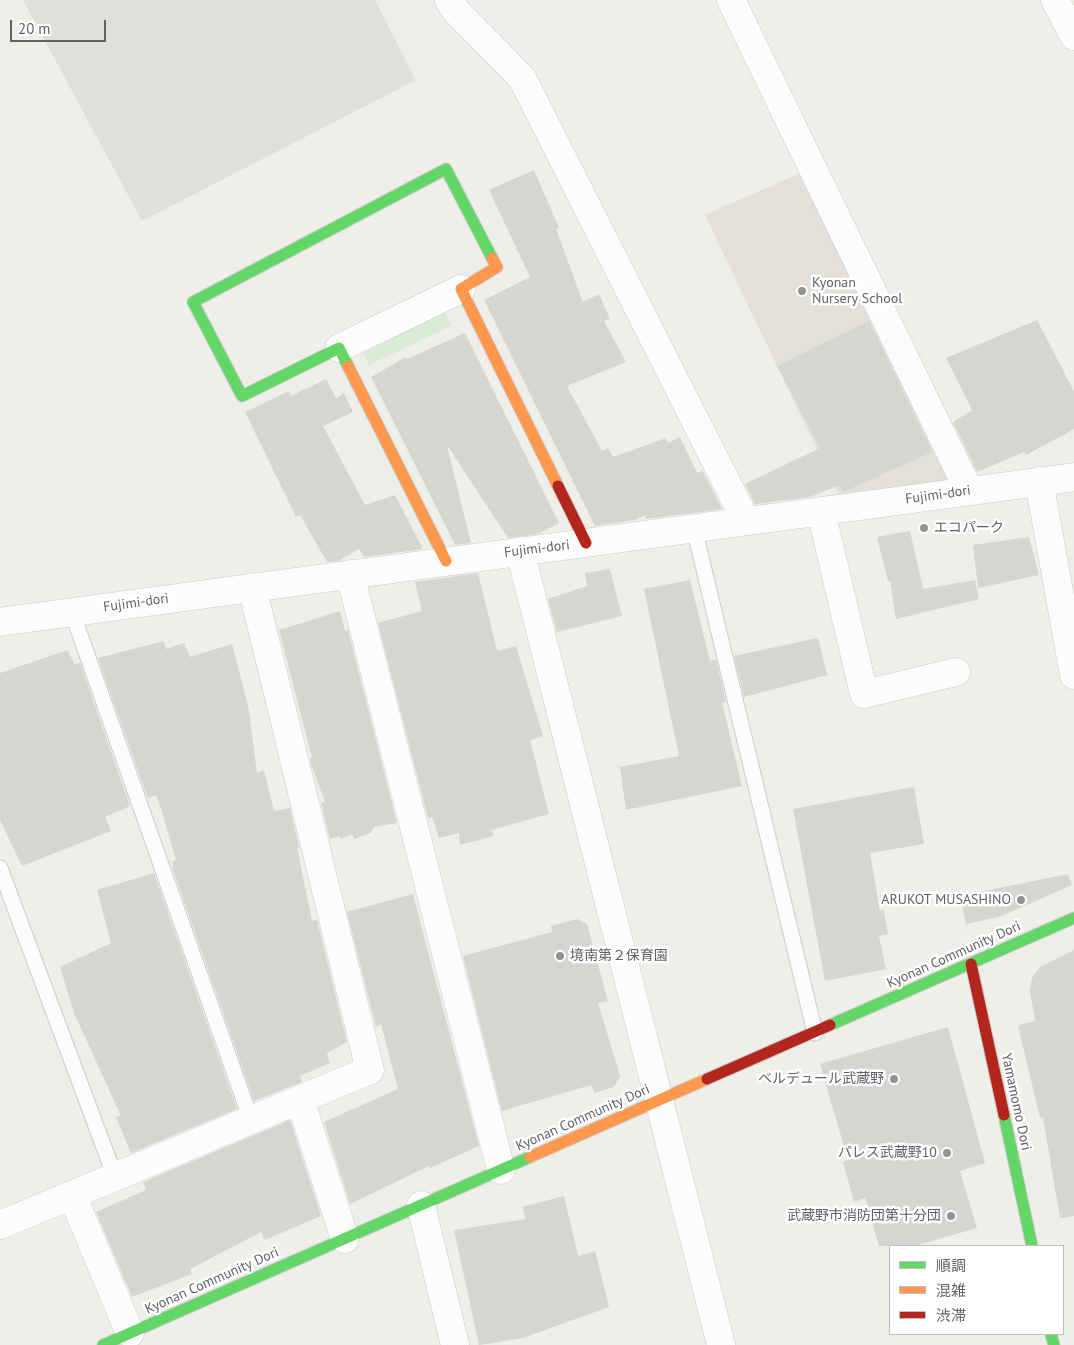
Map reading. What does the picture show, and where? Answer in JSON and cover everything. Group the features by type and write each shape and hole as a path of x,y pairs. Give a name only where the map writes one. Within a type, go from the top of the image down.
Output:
{"street":[{"path":"450,0 455,10 522,78 746,521"},
{"path":"731,0 969,491"},
{"path":"1055,0 1074,36"},
{"path":"446,169 497,267 461,289 242,396 192,302 446,169"},
{"path":"461,289 586,543"},
{"path":"339,348 446,561"},
{"name":"Fujimi-dori","path":"0,622 1074,477"},
{"path":"1039,481 1074,675"},
{"path":"822,511 864,694 956,672"},
{"path":"520,551 722,1345"},
{"path":"350,574 501,1170"},
{"path":"0,1225 370,1070 252,587"},
{"name":"Kyonan Community Dori","path":"104,1345 133,1339 344,1238 1074,918"},
{"name":"Yamamomo Dori","path":"971,964 1032,1245"},
{"path":"300,1100 344,1238"},
{"path":"72,1195 133,1339"},
{"path":"420,1205 455,1345"}],"lane":[{"path":"694,528 815,1033"},
{"path":"72,612 251,1120"},
{"path":"0,868 115,1177"}],"shaded area":[{"path":"23,0 375,0 416,80 142,221"},
{"name":"Kyonan Nursery School","path":"805,171 954,482 839,496 705,215"}],"green space":[{"path":"444,310 451,326 369,365 362,350"}],"building":[{"path":"534,170 559,228 556,229 583,302 599,294 610,319 604,321 626,362 567,386 602,451 608,448 613,457 666,438 668,443 680,437 697,473 703,471 722,509 646,519 645,515 635,520 595,526 484,300 530,277 489,190"},
{"path":"1037,320 1074,391 1074,429 1026,455 1024,452 977,472 953,422 972,410 946,358"},
{"path":"869,321 932,452 843,492 839,485 810,497 755,504 745,484 820,448 777,366"},
{"path":"465,333 559,523 538,534 508,538 447,445 471,543 455,545 371,377 406,357 407,359"},
{"path":"326,379 336,398 344,393 353,412 323,426 365,505 395,495 423,549 364,557 359,549 338,561 327,562 300,515 296,517 245,412 289,391 291,396"},
{"path":"910,531 923,589 975,580 979,599 896,619 890,581 888,581 877,537"},
{"path":"1029,537 1039,575 978,588 973,545"},
{"path":"610,569 622,616 557,632 548,599 587,586 585,573"},
{"path":"478,573 497,651 516,646 543,736 530,740 549,814 491,830 494,836 460,845 459,833 439,838 432,817 428,818 378,623 422,611 415,582"},
{"path":"690,580 710,661 716,660 726,702 722,703 742,786 626,810 620,767 679,756 644,589"},
{"path":"340,611 345,631 348,630 397,823 374,827 371,833 354,839 352,834 341,839 340,836 330,839 321,803 325,802 311,764 310,758 312,758 279,630"},
{"path":"818,638 827,675 744,697 734,656"},
{"path":"164,641 166,649 184,643 190,657 232,644 248,705 257,773 264,770 274,811 290,808 312,921 317,920 347,1042 327,1053 330,1063 300,1076 302,1082 254,1101 172,867 174,867 172,862 176,860 161,808 156,795 148,799 98,658"},
{"path":"68,650 74,664 80,663 130,806 105,817 111,831 22,866 0,820 0,673"},
{"path":"914,787 924,844 870,853 880,911 884,910 888,934 879,936 886,969 825,981 793,809"},
{"path":"154,873 237,1109 131,1153 116,1117 121,1116 74,1013 60,967 111,943 97,890"},
{"path":"1068,874 1072,885 999,917 966,924 960,896"},
{"path":"413,894 479,1146 430,1168 429,1166 350,1204 324,1122 398,1089 381,1024 376,1027 347,912"},
{"path":"577,919 587,924 608,1001 598,1003 620,1076 614,1087 595,1093 591,1085 502,1111 463,956 552,932 551,926"},
{"path":"1074,950 1074,1216 1060,1218 1043,1117 1040,1118 1018,1025 1035,1021 1030,991 1032,978 1040,967"},
{"path":"948,1027 985,1163 960,1171 977,1228 918,1245 879,1246 865,1198 854,1202 843,1162 848,1160 820,1064"},
{"path":"290,1120 321,1216 265,1240 261,1232 190,1269 192,1274 132,1297 96,1212 146,1190 143,1182"},
{"path":"564,1196 578,1256 595,1251 609,1307 523,1338 479,1345 454,1230 526,1219 522,1207"}],"traffic: fast":[{"path":"348,366 339,348 242,396 193,302 446,169 492,258"},
{"path":"830,1025 1074,918"},
{"path":"1004,1115 1032,1245"},
{"path":"103,1345 530,1157"},
{"path":"1051,1335 1054,1345"}],"traffic: slow":[{"path":"492,258 497,267 461,289 558,486"},
{"path":"348,366 446,561"},
{"path":"530,1157 707,1079"}],"traffic: jam":[{"path":"558,486 586,543"},
{"path":"971,964 1004,1115"},
{"path":"707,1079 830,1025"}],"place":[{"name":"Kyonan Nursery School","path":"802,291"},
{"name":"エコパーク","path":"924,528"},
{"name":"ARUKOT MUSASHINO","path":"1021,900"},
{"name":"境南第２保育園","path":"560,956"},
{"name":"ベルデュール武蔵野","path":"894,1079"},
{"name":"パレス武蔵野10","path":"947,1153"},
{"name":"武蔵野市消防団第十分団","path":"951,1216"}]}
